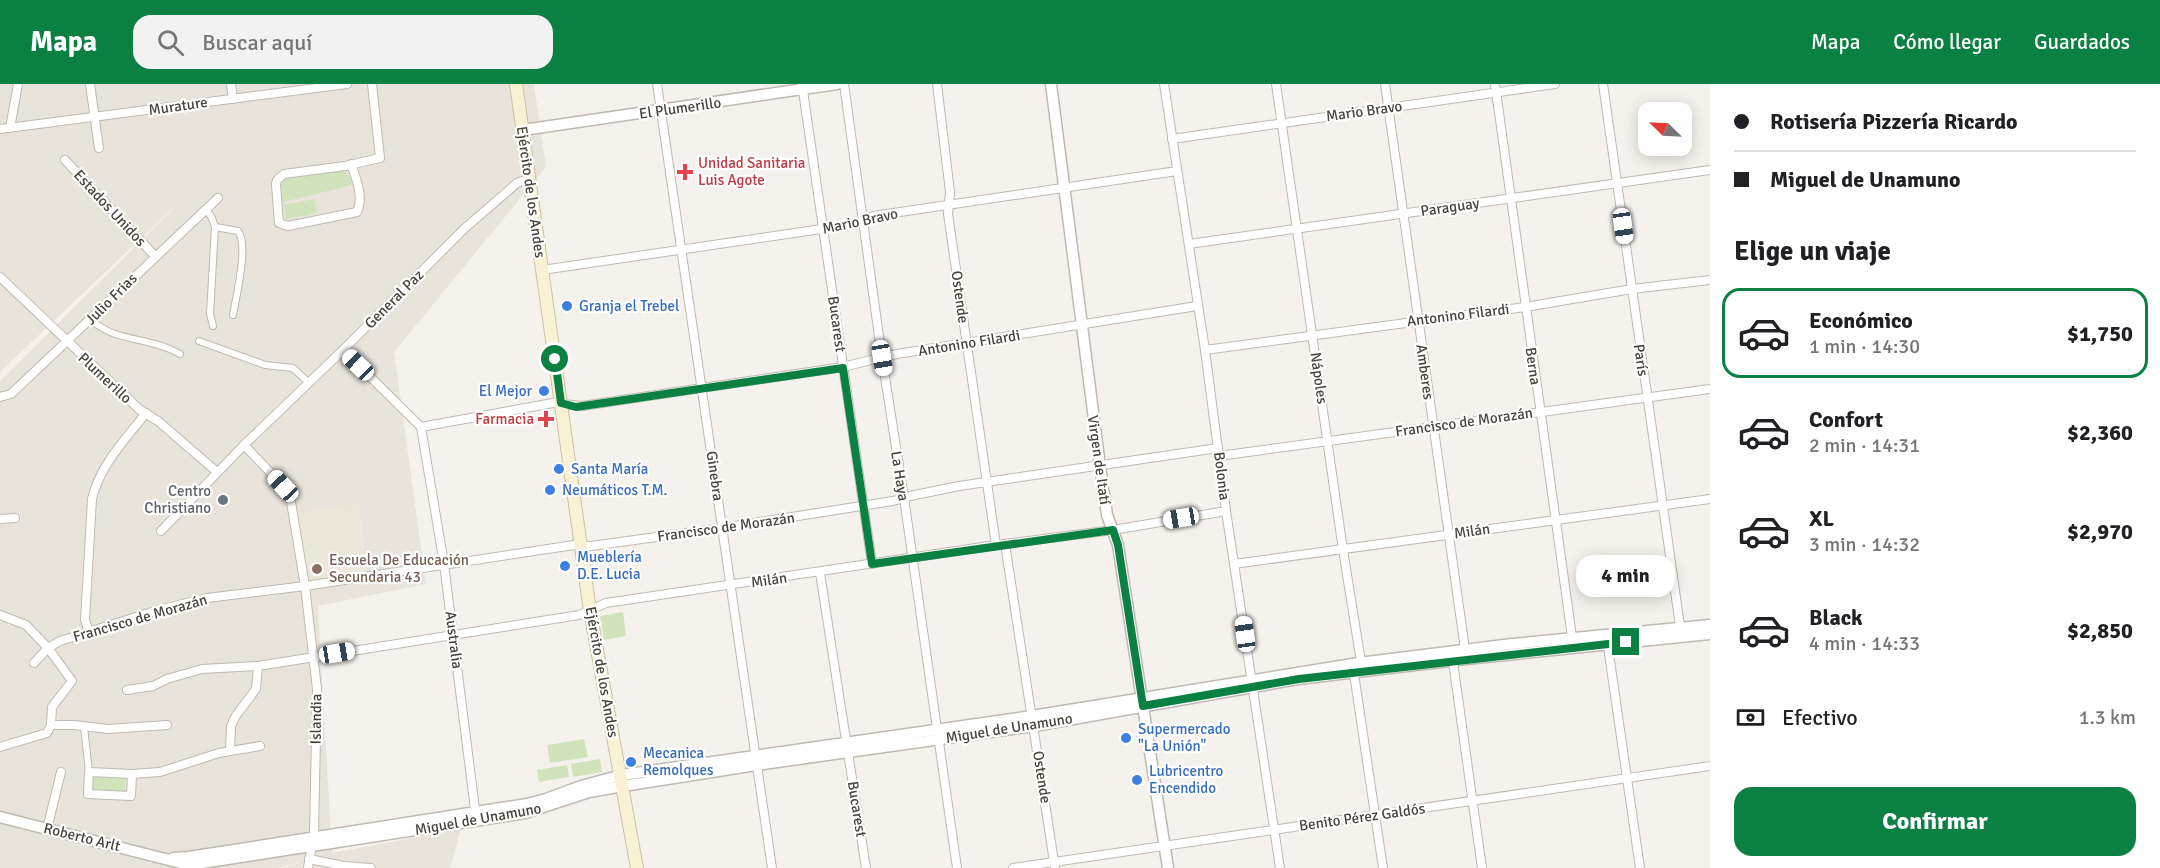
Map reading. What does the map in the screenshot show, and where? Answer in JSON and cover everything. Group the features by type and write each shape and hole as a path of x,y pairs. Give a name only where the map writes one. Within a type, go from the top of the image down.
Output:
{"main road":[{"name":"Ejército de los Andes","path":"516,84 590,611 637,868"}],"street":[{"path":"10,128 18,84"},
{"path":"90,84 99,148"},
{"path":"231,84 233,99"},
{"name":"Murature","path":"0,129 347,84"},
{"path":"351,164 359,193 357,212 288,226 279,223 276,192 279,177 286,173 380,158 372,84"},
{"name":"Ginebra","path":"657,84 772,868"},
{"name":"El Plumerillo","path":"523,130 802,87 837,84"},
{"name":"La Haya","path":"844,84 957,868"},
{"name":"Ostende","path":"937,84 950,192 948,214 988,482 1033,721 1055,865"},
{"name":"Virgen de Itatí","path":"1051,84 1107,515 1118,545 1168,868"},
{"name":"Bolonia","path":"1164,84 1280,868"},
{"name":"Nápoles","path":"1276,84 1343,550 1383,868"},
{"name":"Amberes","path":"1385,84 1466,654"},
{"name":"Mario Bravo","path":"1172,139 1389,108 1495,88 1555,84"},
{"name":"París","path":"1603,84 1680,632"},
{"name":"Bucarest","path":"802,87 872,564"},
{"name":"Berna","path":"1495,88 1572,643"},
{"name":"Estados Unidos","path":"65,160 155,256"},
{"name":"Paraguay","path":"1189,244 1710,170"},
{"name":"Mario Bravo","path":"542,270 856,224 873,216 1177,171"},
{"name":"General Paz","path":"161,531 244,445 464,229 517,183 530,178"},
{"name":"Julio Frias","path":"2,397 11,394 218,198"},
{"path":"206,209 215,227 210,314 213,326"},
{"path":"215,227 238,231 242,236 242,262 233,315"},
{"name":"Plumerillo","path":"0,277 67,342 146,413 217,472"},
{"name":"Antonino Filardi","path":"1205,350 1710,280"},
{"name":"Antonino Filardi","path":"421,427 553,403 582,406 843,368 882,358 967,343 1197,306"},
{"path":"89,320 108,332 144,339 180,354"},
{"path":"199,341 266,365 295,368 309,383"},
{"path":"343,350 421,427"},
{"name":"Francisco de Morazán","path":"48,648 60,641 183,603 240,593 305,586 573,545 582,546 722,528 864,506 959,486 1100,466 1328,442 1710,389"},
{"path":"89,632 85,620 95,485 113,454 146,413"},
{"name":"Australia","path":"421,427 444,564 476,817"},
{"name":"Islandia","path":"244,445 290,496 305,586 316,689 313,842 309,864"},
{"name":"Milán","path":"1234,564 1710,499"},
{"name":"Milán","path":"127,690 153,686 167,679 202,669 258,666 579,615 606,603 820,573 912,557 1113,530 1226,511"},
{"path":"0,519 15,518"},
{"name":"Bucarest","path":"820,573 866,868"},
{"path":"0,615 26,625 48,648 72,681 52,707 50,731 44,735 0,747"},
{"name":"Miguel de Unamuno","path":"313,842 476,817 537,802 581,786 1033,721 1357,667 1680,632 1710,625"},
{"name":"Miguel de Unamuno","path":"1680,632 1710,634"},
{"path":"1607,640 1640,868"},
{"path":"34,663 48,648"},
{"path":"1452,656 1482,868"},
{"path":"230,751 231,726 256,689 258,666"},
{"path":"51,725 108,729 167,725"},
{"path":"84,727 89,772 88,794 131,796 132,774"},
{"path":"89,772 132,774 160,772 230,751 260,746"},
{"name":"Benito Pérez Galdós","path":"1013,868 1055,865 1166,845 1710,765"},
{"path":"47,829 61,772"},
{"name":"Roberto Arlt","path":"0,817 189,865 313,842"},
{"path":"309,864 371,868"}],"shaded area":[{"path":"0,84 534,84 546,167 394,352 426,584 318,606 332,853 461,829 450,868 282,868 308,860 278,868 0,868 0,381 189,193 0,372"},
{"path":"359,503 367,571 309,581 297,514"}],"green space":[{"path":"338,169 348,175 352,185 283,202 279,201 279,184 283,179"},
{"path":"314,199 317,213 286,219 284,205"},
{"path":"623,612 626,636 604,640 600,616"},
{"path":"584,739 588,757 550,763 547,745"},
{"path":"600,759 602,772 573,777 571,764"},
{"path":"567,765 569,777 539,782 537,770"},
{"path":"92,777 125,778 125,791 91,790"}],"place":[{"name":"Unidad Sanitaria Luis Agote","path":"685,172"},
{"name":"Granja el Trebel","path":"567,306"},
{"name":"El Mejor","path":"544,391"},
{"name":"Farmacia","path":"546,419"},
{"name":"Santa María","path":"559,469"},
{"name":"Neumáticos T.M.","path":"550,490"},
{"name":"Centro Christiano","path":"223,500"},
{"name":"Mueblería D.E. Lucia","path":"565,566"},
{"name":"Escuela De Educación Secundaria 43","path":"317,569"},
{"name":"Supermercado \"La Unión\"","path":"1126,738"},
{"name":"Mecanica Remolques","path":"631,762"},
{"name":"Lubricentro Encendido","path":"1137,780"}],"route":[{"path":"555,359 561,403 576,407 843,368 872,564 1113,530 1118,545 1143,706 1299,679 1626,642"}]}
